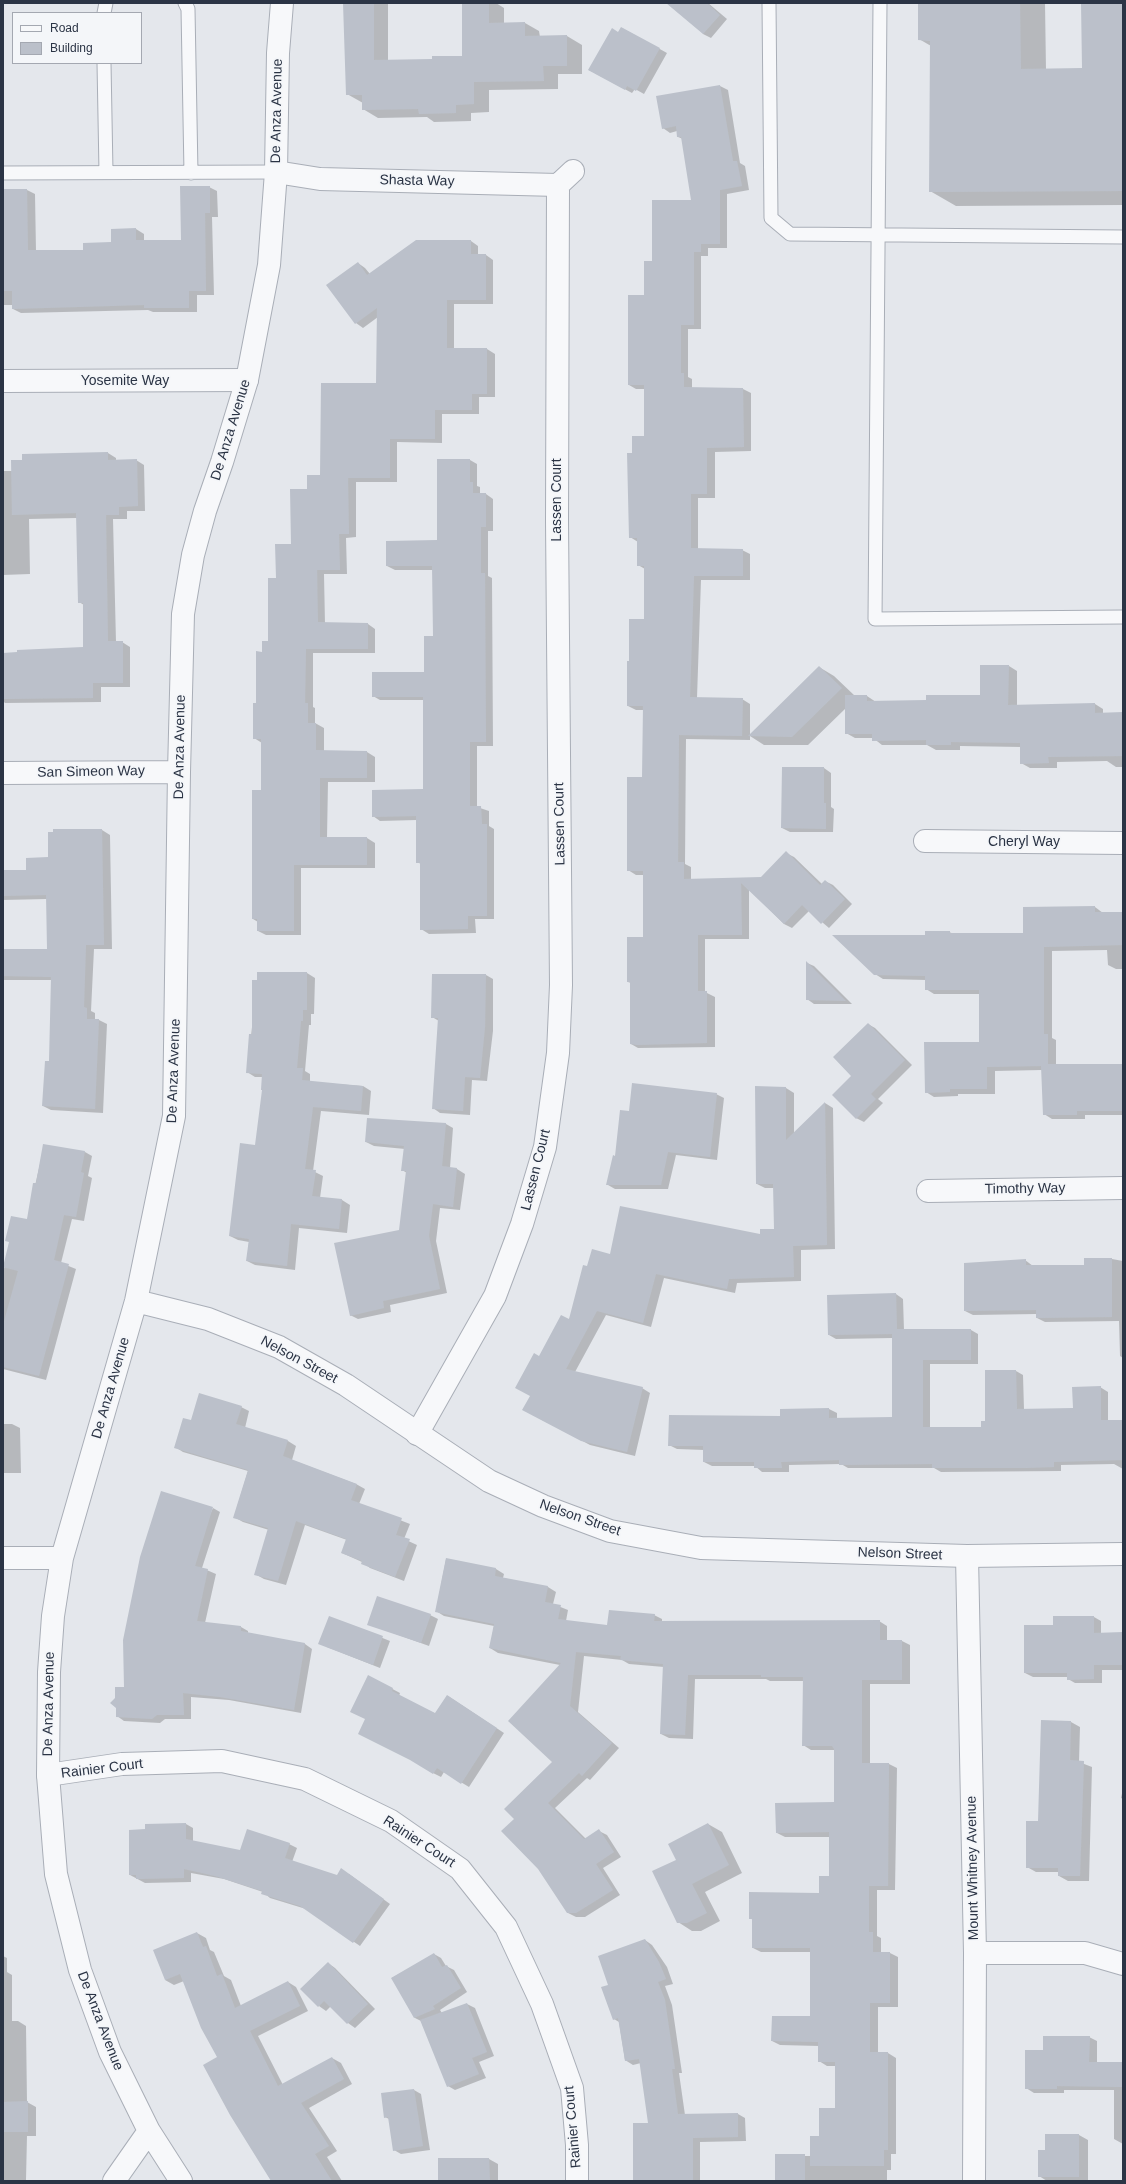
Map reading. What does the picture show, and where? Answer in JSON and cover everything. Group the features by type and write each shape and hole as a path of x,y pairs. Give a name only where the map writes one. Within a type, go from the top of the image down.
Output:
{"street":[{"name":"De Anza Avenue","path":"181,2181 149,2131 110,2052 80,1970 56,1874 48,1775 49,1672 53,1616 62,1558 136,1301 174,1116 183,614 193,555 205,511 222,462 247,380 268,265 276,172 278,53 282,3"},
{"name":"Shasta Way","path":"276,172 320,179 565,178"},
{"name":"Lassen Court","path":"417,1434 495,1296 522,1224 545,1147 558,1053 561,985 557,521 565,178"},
{"name":"Yosemite Way","path":"3,381 247,380"},
{"name":"San Simeon Way","path":"3,773 179,772"},
{"name":"Cheryl Way","path":"925,841 1123,843"},
{"name":"Timothy Way","path":"928,1191 1123,1188"},
{"name":"Nelson Street","path":"136,1301 208,1319 279,1347 346,1385 489,1481 543,1506 610,1531 701,1548 967,1556 1123,1554"},
{"name":"Mount Whitney Avenue","path":"967,1556 975,1953 974,2181"},
{"path":"3,1558 62,1558"},
{"name":"Rainier Court","path":"48,1775 122,1764 222,1761 305,1779 391,1821 460,1869 506,1927 542,2004 572,2088 577,2145 577,2181"},
{"path":"975,1953 1085,1953 1123,1964"},
{"path":"114,2181 149,2131"}],"lane":[{"path":"185,3 188,9 191,173"},
{"path":"769,3 771,218 790,234 1123,237"},
{"path":"880,3 875,619 1123,617"},
{"path":"104,64 106,172"},
{"path":"3,173 276,172"}],"building":[{"path":"343,3 374,3 374,60 432,59 432,56 462,56 462,3 489,3 489,23 525,22 525,36 567,35 567,66 543,66 544,81 474,82 474,104 456,105 456,113 419,114 418,109 362,110 362,95 346,95"},
{"path":"666,3 707,3 720,15 703,34"},
{"path":"918,3 1020,3 1021,69 1082,68 1081,3 1123,3 1123,191 929,192 930,41 918,40"},
{"path":"621,27 660,48 636,91 627,86 625,90 588,70 612,28 618,32"},
{"path":"720,85 733,161 737,161 742,186 720,190 720,244 701,244 701,252 694,252 694,325 681,325 681,373 684,373 684,387 743,388 744,447 707,448 707,494 691,494 691,548 743,549 743,576 694,576 690,697 743,698 742,736 679,735 678,862 684,862 684,879 761,877 786,851 820,885 825,880 845,899 821,924 802,905 784,924 741,883 742,935 698,935 698,991 707,991 707,1043 637,1045 630,1044 630,982 627,982 627,937 643,937 643,871 627,871 627,777 642,777 643,706 627,706 627,661 629,661 629,619 644,619 644,566 637,566 637,538 629,538 627,453 632,453 632,436 644,436 644,385 628,385 628,295 644,295 644,261 652,261 652,200 691,200 681,137 677,137 676,126 662,129 656,96"},
{"path":"180,186 210,186 210,213 205,213 206,291 189,291 189,308 144,308 144,305 12,309 12,291 3,291 3,189 27,189 28,250 83,250 83,243 111,242 111,229 136,228 136,240 181,240"},
{"path":"416,240 471,240 471,254 486,254 486,300 447,300 447,348 487,348 487,394 472,394 472,410 435,410 435,439 390,439 390,478 348,478 349,534 339,534 340,570 317,570 318,622 368,623 368,649 306,649 305,703 308,703 308,723 316,723 316,750 367,751 367,778 320,778 320,837 367,837 367,865 294,865 294,931 257,931 257,919 252,919 252,790 261,790 261,739 253,739 253,703 256,703 256,651 262,652 262,641 268,641 268,578 276,578 275,544 291,544 290,489 307,489 307,475 320,475 321,383 376,383 377,308 355,324 326,285 358,262 367,275"},
{"path":"108,452 108,460 137,459 138,506 119,507 119,515 106,515 108,641 123,641 123,683 93,683 93,698 3,699 3,653 17,652 17,650 83,647 83,603 78,603 76,513 12,515 11,460 22,460 22,454"},
{"path":"437,459 470,459 470,482 473,482 473,493 486,493 486,527 481,527 481,573 485,573 486,742 470,742 470,806 481,806 482,824 487,824 487,916 468,916 468,929 420,930 420,863 416,863 416,816 372,817 372,790 423,789 423,697 372,697 372,672 424,672 424,636 433,636 432,566 386,566 386,541 437,540"},
{"path":"980,665 1009,665 1008,705 1095,703 1095,713 1123,712 1123,756 1048,757 1049,763 1020,764 1020,743 951,742 951,745 926,745 926,740 872,741 872,734 845,734 845,695 867,695 867,701 926,700 926,695 980,695"},
{"path":"819,666 842,688 792,737 748,736"},
{"path":"782,767 824,767 826,829 781,828"},
{"path":"53,829 102,829 104,945 86,945 84,1007 87,1008 87,1019 99,1019 95,1109 42,1106 45,1061 49,1061 51,977 3,976 3,949 47,949 46,895 3,896 3,870 26,870 26,858 48,857 48,832 53,832"},
{"path":"1095,906 1095,912 1123,912 1123,945 1044,947 1044,1034 1048,1034 1048,1064 1123,1064 1123,1111 1077,1111 1077,1115 1043,1115 1041,1066 987,1067 987,1089 950,1089 950,1092 925,1093 924,1042 979,1042 979,990 925,990 925,976 874,975 832,935 925,935 925,931 950,931 950,933 1023,933 1023,907"},
{"path":"806,961 846,1001 806,1000"},
{"path":"257,972 307,972 307,1010 303,1010 303,1021 301,1021 297,1068 303,1068 302,1080 363,1086 361,1111 313,1107 305,1169 316,1170 312,1196 342,1199 339,1229 291,1224 287,1266 246,1261 249,1239 229,1236 240,1143 255,1145 262,1090 262,1074 246,1073 249,1034 252,1034 252,980 257,980"},
{"path":"432,974 486,974 485,1027 480,1078 465,1077 463,1111 432,1109 438,1018 431,1018"},
{"path":"868,1023 905,1060 871,1094 876,1099 856,1119 832,1095 851,1076 833,1057"},
{"path":"632,1083 717,1093 710,1157 668,1152 661,1185 606,1185 613,1155 615,1156 620,1110 629,1111"},
{"path":"755,1086 786,1087 786,1140 825,1102 827,1245 793,1246 794,1277 729,1279 727,1289 656,1274 643,1323 597,1311 566,1369 643,1387 627,1452 581,1441 522,1410 530,1396 515,1388 534,1353 539,1356 561,1315 569,1319 583,1265 587,1266 592,1249 610,1254 620,1206 760,1234 760,1229 774,1229 773,1184 756,1184"},
{"path":"367,1118 446,1123 442,1166 457,1168 453,1207 433,1204 429,1236 440,1289 383,1301 384,1308 350,1316 334,1243 399,1230 406,1171 401,1171 404,1146 365,1142"},
{"path":"43,1144 85,1151 81,1172 84,1173 76,1217 64,1215 54,1260 69,1264 39,1376 3,1367 3,1325 18,1271 3,1267 9,1242 5,1241 11,1216 27,1219 33,1183 36,1183"},
{"path":"1084,1258 1112,1258 1112,1317 1036,1318 1036,1310 964,1311 964,1263 1026,1259 1026,1265 1084,1265"},
{"path":"896,1293 897,1329 971,1329 971,1360 923,1360 923,1427 981,1427 981,1421 985,1421 985,1370 1016,1370 1017,1409 1073,1408 1072,1387 1101,1386 1101,1420 1123,1420 1123,1460 1054,1462 1054,1467 932,1468 932,1464 839,1465 839,1460 781,1462 782,1468 754,1468 754,1462 703,1462 703,1446 668,1446 669,1415 780,1416 780,1409 829,1408 829,1418 892,1417 892,1334 828,1335 827,1295"},
{"path":"199,1393 242,1406 236,1424 288,1440 283,1456 357,1484 351,1500 402,1518 396,1535 410,1539 395,1577 361,1564 362,1561 341,1553 346,1539 296,1521 278,1581 254,1575 268,1528 233,1518 248,1470 174,1448 183,1418 191,1420"},
{"path":"161,1491 213,1507 195,1566 208,1569 197,1621 241,1626 241,1631 305,1643 294,1710 220,1697 183,1693 184,1715 157,1715 152,1719 116,1717 116,1708 110,1703 115,1698 115,1687 124,1687 123,1640 140,1557"},
{"path":"446,1558 496,1568 495,1576 548,1586 545,1602 561,1605 558,1619 607,1625 609,1610 655,1614 654,1621 880,1620 880,1640 902,1640 902,1680 862,1680 862,1763 889,1763 888,1886 869,1886 869,1932 873,1932 873,1952 890,1952 890,2003 870,2003 870,2052 888,2052 888,2150 884,2150 884,2166 810,2166 810,2136 819,2136 819,2108 835,2108 835,2062 818,2062 818,2042 771,2041 772,2016 810,2016 810,1948 752,1948 752,1919 749,1919 749,1892 819,1893 819,1876 829,1876 829,1832 776,1833 775,1803 834,1802 834,1749 832,1746 802,1746 803,1677 761,1677 761,1675 688,1675 685,1735 660,1734 663,1664 620,1660 621,1656 576,1652 570,1706 612,1743 582,1776 579,1773 548,1803 584,1839 599,1829 614,1852 596,1864 613,1890 576,1913 567,1913 538,1869 501,1831 514,1819 504,1809 552,1762 508,1721 561,1663 489,1648 494,1624 435,1612"},
{"path":"377,1596 431,1614 421,1643 367,1625"},
{"path":"329,1616 383,1636 373,1665 318,1644"},
{"path":"1053,1616 1094,1616 1094,1633 1123,1632 1123,1665 1094,1665 1094,1679 1067,1680 1067,1673 1024,1673 1024,1625 1053,1625"},
{"path":"368,1675 393,1688 392,1691 435,1713 447,1695 497,1728 461,1784 437,1768 433,1774 410,1760 358,1734 365,1719 350,1712"},
{"path":"1041,1720 1071,1721 1070,1760 1084,1761 1080,1876 1058,1876 1058,1868 1026,1868 1026,1821 1038,1821"},
{"path":"186,1823 186,1839 240,1850 247,1829 290,1843 285,1858 337,1875 341,1868 384,1899 353,1943 300,1906 261,1894 262,1891 215,1876 184,1869 184,1878 136,1879 136,1875 129,1875 129,1830 145,1829 145,1824"},
{"path":"708,1823 729,1865 692,1884 707,1913 687,1923 677,1923 652,1871 676,1860 668,1844"},
{"path":"197,1932 203,1947 206,1946 217,1976 222,1974 235,2008 288,1981 300,2006 250,2031 278,2086 332,2057 344,2079 301,2103 329,2146 315,2154 332,2181 271,2181 230,2115 203,2065 217,2057 201,2028 180,1974 165,1980 153,1950"},
{"path":"645,1939 659,1962 666,1979 658,1982 665,2000 675,2069 672,2069 678,2114 738,2113 738,2137 693,2138 693,2181 633,2181 633,2123 648,2123 639,2059 625,2061 618,2018 613,2020 601,1987 608,1985 598,1956"},
{"path":"434,1953 442,1967 447,1965 461,1988 433,2006 435,2009 414,2018 391,1978"},
{"path":"328,1962 368,2004 347,2024 324,2001 318,2007 300,1989"},
{"path":"467,2003 487,2052 472,2058 479,2074 447,2087 420,2020"},
{"path":"1043,2036 1090,2036 1089,2062 1123,2062 1123,2087 1057,2086 1057,2089 1025,2089 1025,2050 1043,2050"},
{"path":"414,2089 423,2146 393,2151 388,2117 384,2118 381,2093"},
{"path":"28,2101 28,2132 3,2132 3,2102"},
{"path":"1045,2134 1079,2134 1079,2177 1038,2177 1038,2150 1045,2150"},
{"path":"775,2154 805,2154 805,2181 775,2181"},
{"path":"438,2158 489,2158 490,2181 438,2181"}]}
